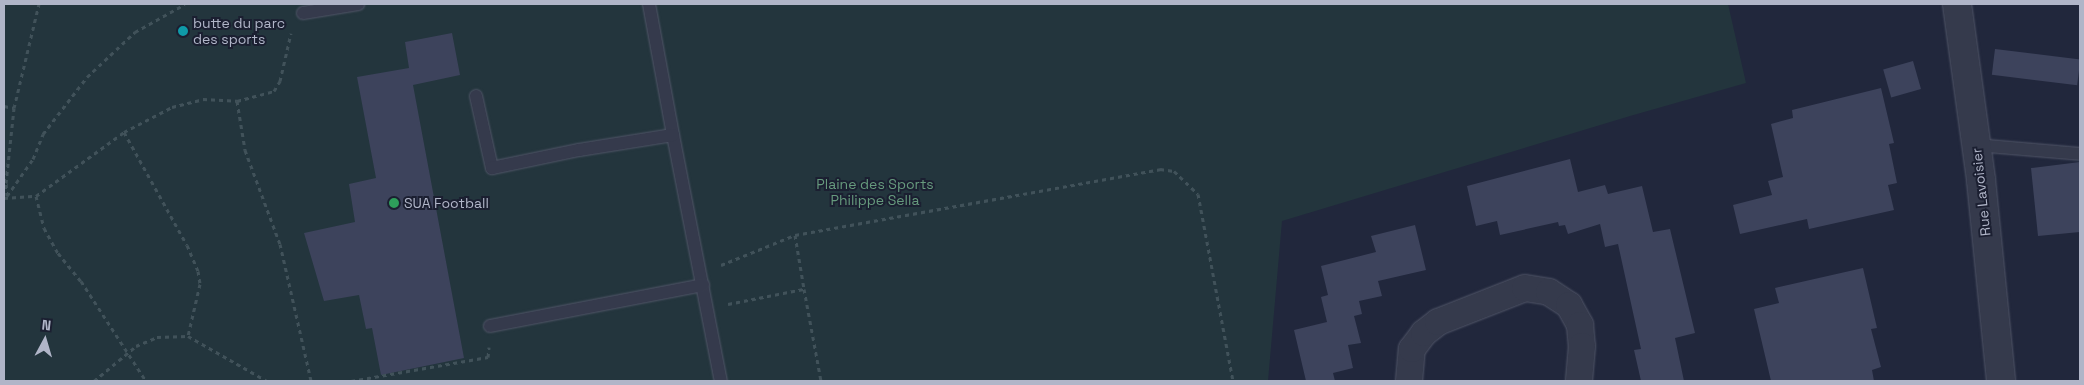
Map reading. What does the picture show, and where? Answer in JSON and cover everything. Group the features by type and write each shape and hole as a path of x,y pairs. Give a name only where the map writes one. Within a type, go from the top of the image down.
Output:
{"street":[{"name":"Rue Lavoisier","path":"1957,4 1976,145 2001,381"},
{"path":"1409,381 1412,349 1424,333 1438,322 1524,288 1549,292 1569,305 1580,324 1582,346 1579,381"}],"lane":[{"path":"303,13 358,4"},
{"path":"650,4 673,135 721,381"},
{"path":"476,96 492,168 579,150 673,135"},
{"path":"1976,145 2080,154"},
{"path":"490,326 703,285"}],"path":[{"path":"6,197 14,108 39,4"},
{"path":"6,197 32,159 44,134 87,78 135,32 184,4"},
{"path":"6,197 36,196 124,132 172,107 203,99 237,100 274,91 280,81 291,33 303,13"},
{"path":"237,100 245,150 280,244 311,381"},
{"path":"4,106 14,108"},
{"path":"124,132 187,245 198,271 200,284 188,336"},
{"path":"700,270 736,260 794,235 1160,169 1174,171 1198,194 1233,381"},
{"path":"36,196 44,228 58,252 81,281 146,381"},
{"path":"794,235 821,381"},
{"path":"708,308 804,289"},
{"path":"351,381 488,357 490,326"},
{"path":"94,381 136,346 157,337 188,336 268,381"}],"green space":[{"name":"Plaine des Sports Philippe Sella","path":"4,4 1728,4 1746,83 1282,221 1268,381 4,381"}],"building":[{"name":"SUA Football","path":"452,33 460,75 413,85 464,358 381,375 372,328 366,329 359,295 324,301 304,233 355,222 349,184 376,178 357,77 409,68 405,42"},
{"path":"1995,49 2080,59 2077,85 1992,75"},
{"path":"1913,61 1921,89 1891,97 1883,70"},
{"path":"1881,88 1894,143 1889,144 1897,183 1888,185 1894,210 1809,229 1807,219 1740,234 1733,205 1772,195 1768,181 1783,177 1771,124 1793,118 1792,110"},
{"path":"1570,159 1578,192 1605,185 1608,194 1642,186 1653,232 1670,229 1695,333 1675,338 1684,381 1641,381 1634,350 1641,349 1618,244 1605,247 1600,224 1568,234 1565,225 1559,226 1558,222 1500,235 1497,221 1476,226 1467,186"},
{"path":"2080,162 2080,232 2038,236 2031,168"},
{"path":"1415,225 1426,270 1378,281 1382,296 1359,301 1362,314 1354,316 1361,343 1348,345 1353,368 1333,373 1335,381 1306,381 1294,330 1327,322 1321,297 1328,295 1321,266 1376,252 1371,236"},
{"path":"1863,268 1877,328 1871,329 1881,367 1872,370 1874,381 1771,381 1754,309 1779,303 1775,288"}],"place":[{"name":"butte du parc des sports","path":"183,31"},
{"name":"SUA Football","path":"394,203"}]}
